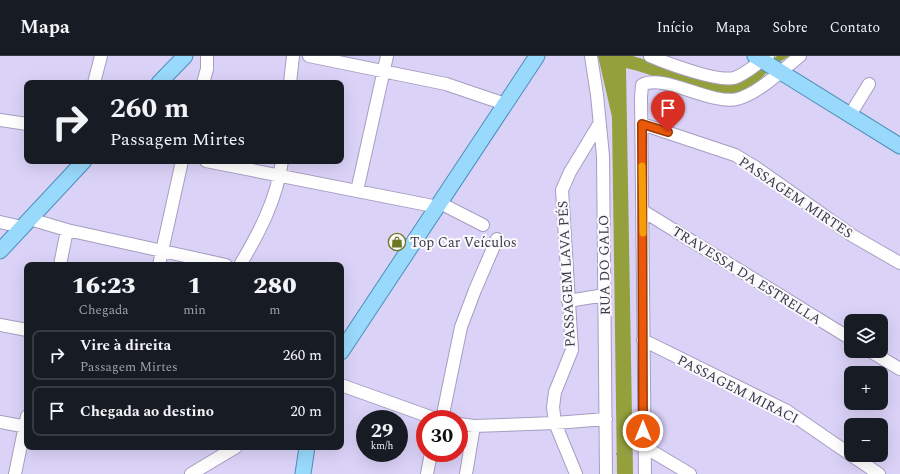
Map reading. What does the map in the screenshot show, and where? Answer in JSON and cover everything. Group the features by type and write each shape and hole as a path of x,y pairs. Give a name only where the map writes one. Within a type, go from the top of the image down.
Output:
{"main road":[{"path":"162,80 185,56"},
{"path":"344,348 537,56"},
{"path":"767,62 900,146"},
{"path":"0,251 81,164"},
{"path":"303,474 307,450"}],"street":[{"path":"95,80 101,56"},
{"path":"204,80 207,68 207,56"},
{"path":"290,80 293,56"},
{"path":"309,56 446,84 505,104"},
{"path":"358,191 387,56"},
{"name":"RUA DO GALO","path":"591,56 597,95 603,156 606,474"},
{"path":"650,56 676,66 726,79 740,76 767,62 800,56"},
{"path":"645,474 642,85 646,82 660,82 721,99 737,99 751,93 767,62"},
{"path":"850,115 869,84"},
{"path":"0,120 24,124"},
{"name":"PASSAGEM LAVA PÉS","path":"576,474 555,423 553,407 555,392 572,350 562,190 570,172 600,124"},
{"name":"PASSAGEM MIRTES","path":"642,124 735,155 755,166 853,236 900,263"},
{"path":"160,262 181,164"},
{"path":"221,164 439,206 483,225"},
{"path":"242,262 255,239 274,195 280,176 282,164"},
{"name":"TRAVESSA DA ESTRELLA","path":"643,211 844,335"},
{"path":"0,222 26,223 67,230 211,262"},
{"path":"61,262 67,230"},
{"path":"444,410 461,327 497,239"},
{"path":"568,301 605,295"},
{"path":"0,324 24,329"},
{"name":"PASSAGEM MIRACI","path":"643,340 787,411 844,450"},
{"path":"882,358 900,369"},
{"path":"344,386 416,412"},
{"path":"468,425 555,423 606,419"},
{"path":"0,422 24,423"},
{"path":"466,474 474,426"},
{"path":"16,474 24,433"},
{"path":"191,474 209,469 232,450"},
{"path":"644,450 690,474"},
{"path":"427,474 429,462"},
{"path":"436,474 438,462"},
{"name":"PASSAGEM MIRACI","path":"861,462 879,474"}],"path":[{"path":"606,454 644,450"}],"shaded area":[{"path":"598,56 633,56 707,80 746,78 777,56 789,56 774,66 748,90 731,95 717,94 685,87 626,68 633,474 617,474 612,117"}],"slow traffic":[{"path":"642,166 643,233"}],"place":[{"name":"Top Car Veículos","path":"397,242"}],"route":[{"path":"643,431 642,124 668,132"}]}
